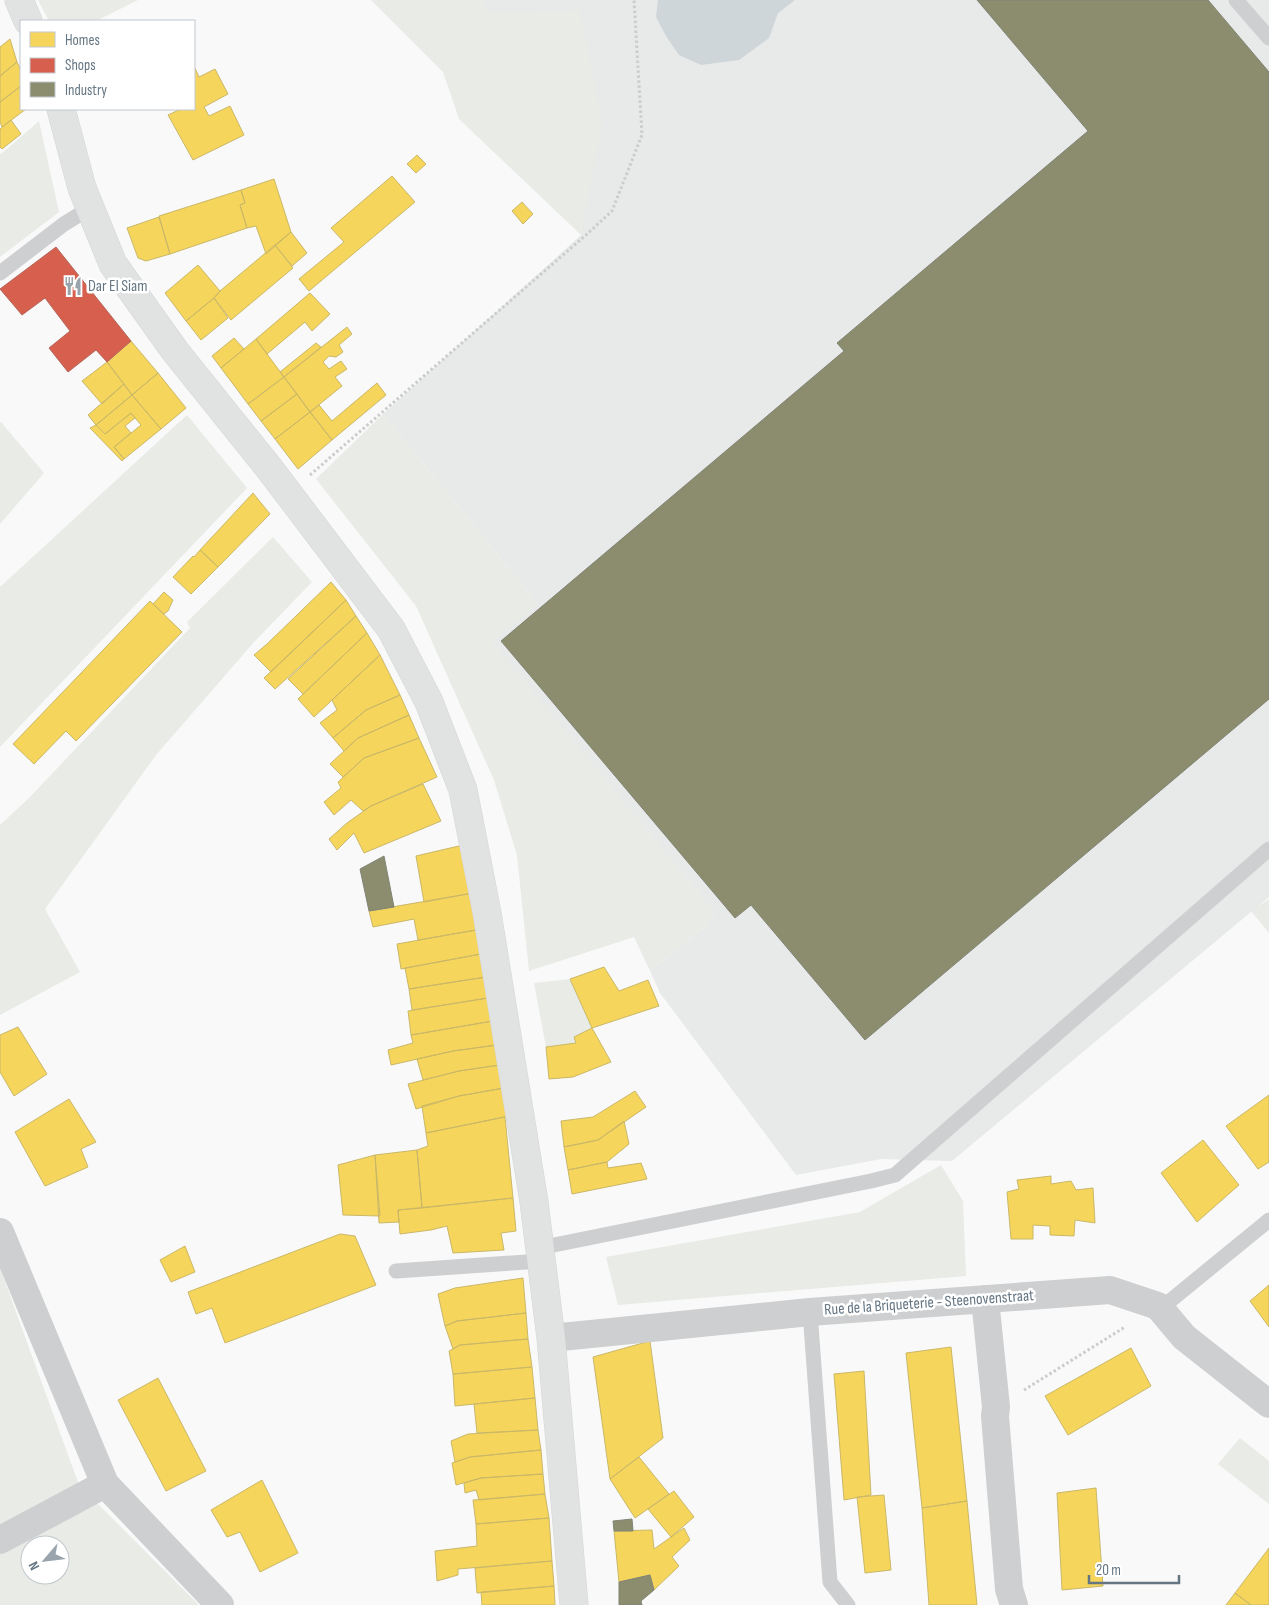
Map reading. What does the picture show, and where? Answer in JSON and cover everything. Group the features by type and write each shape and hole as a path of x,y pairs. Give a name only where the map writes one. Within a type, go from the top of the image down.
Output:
{"street":[{"path":"19,0 28,20"},
{"path":"61,110 82,188 113,264 175,350 392,629 429,702 463,790 487,913 534,1202 551,1338 574,1605"},
{"path":"0,1232 104,1484 220,1605"},
{"name":"Rue de la Briqueterie - Steenovenstraat","path":"551,1338 810,1312 1110,1290 1158,1306"},
{"path":"985,1299 996,1407 995,1416 1009,1589 1014,1605"},
{"path":"1158,1306 1184,1338 1269,1404"},
{"path":"0,1540 104,1484"}],"lane":[{"path":"1236,0 1269,38"},
{"path":"0,274 64,224 90,208"},
{"path":"396,1272 540,1255 895,1175 1269,849"},
{"path":"1158,1306 1170,1301 1269,1220"},
{"path":"810,1312 830,1582 848,1605"}],"path":[{"path":"288,494 612,211 642,135 634,0"},
{"path":"996,1407 1158,1306"}],"shaded area":[{"path":"38,0 138,0 98,20 48,20"},
{"path":"371,0 479,0 490,14 580,10 602,123 581,235 459,119 443,72"},
{"path":"479,0 1269,0 1269,897 952,1161 881,1159 796,1175 660,993 650,971 706,926 715,913 491,642 538,604 383,414 581,235 490,14"},
{"path":"658,0 795,0 778,13 769,38 739,60 701,65 679,55 666,36 656,17"},
{"path":"39,121 59,212 0,257 0,153"},
{"path":"383,414 538,604 492,642 715,913 706,926 650,971 634,937 529,971 517,855 494,780 416,606 316,479"},
{"path":"187,415 247,488 0,747 0,587"},
{"path":"0,423 44,473 0,524"},
{"path":"273,537 312,582 255,641 156,755 45,909 80,972 0,1015 0,825 29,798 190,628 187,622"},
{"path":"1269,899 1269,933 1251,911"},
{"path":"570,979 592,1028 574,1037 576,1043 546,1047 534,983"},
{"path":"941,1165 963,1201 966,1276 618,1305 606,1257 860,1212"},
{"path":"0,1268 79,1485 199,1605 0,1605"},
{"path":"1240,1438 1269,1461 1269,1504 1218,1464"}],"building: Homes":[{"path":"10,39 17,62 0,76 0,47"},
{"path":"17,62 20,69 20,87 0,102 0,76"},
{"path":"195,68 199,77 215,69 228,94 204,107 209,116 230,106 244,135 193,160 168,115 179,110 195,110"},
{"path":"20,87 20,110 25,110 2,127 0,122 0,102"},
{"path":"11,120 21,134 2,149 0,147 0,129"},
{"path":"417,155 426,164 416,173 407,164"},
{"path":"392,176 415,202 309,291 299,279 344,242 331,228"},
{"path":"274,179 291,232 266,254 256,226 247,228 240,205 245,203 241,190"},
{"path":"241,190 245,203 240,205 247,228 170,254 159,216"},
{"path":"522,202 533,214 523,224 512,211"},
{"path":"159,217 170,254 146,261 138,258 127,228"},
{"path":"291,232 307,253 292,266 275,245"},
{"path":"275,245 293,268 231,320 214,298"},
{"path":"198,265 220,291 186,321 165,293"},
{"path":"310,293 330,314 312,331 305,322 267,354 256,339"},
{"path":"214,298 228,318 201,340 186,321"},
{"path":"347,327 352,334 339,345 343,352 336,357 329,356 323,362 329,369 341,361 347,369 335,377 342,386 310,412 284,377"},
{"path":"234,338 244,349 221,368 212,356"},
{"path":"256,339 284,377 248,404 221,368"},
{"path":"131,341 158,373 132,395 107,362"},
{"path":"316,343 321,347 284,377 280,372"},
{"path":"107,362 124,384 102,404 82,381"},
{"path":"158,373 186,408 161,429 132,395"},
{"path":"284,377 297,394 261,421 248,404"},
{"path":"377,383 386,395 332,440 310,412 319,405 332,421"},
{"path":"124,384 132,395 96,425 88,415"},
{"path":"297,394 310,412 275,439 261,421"},
{"path":"132,395 161,429 124,459 114,447 141,425 131,413 105,434 96,425"},
{"path":"310,412 332,440 298,469 275,439"},
{"path":"131,413 135,418 125,426 131,433 114,447 124,459 122,461 90,428 96,425 105,434"},
{"path":"253,493 270,514 218,567 200,550"},
{"path":"200,550 218,567 191,594 173,577"},
{"path":"331,582 346,600 271,672 254,655"},
{"path":"164,592 173,600 168,611 164,614 153,604"},
{"path":"346,600 356,616 275,689 264,678"},
{"path":"150,601 182,632 76,741 66,731 34,764 13,744"},
{"path":"356,616 367,633 303,694 288,679"},
{"path":"367,633 380,655 314,717 298,699"},
{"path":"380,655 400,695 366,710 333,738 320,723 337,710 332,700"},
{"path":"400,695 409,715 358,738 344,751 333,738 366,710"},
{"path":"409,715 419,738 364,758 343,777 330,764 358,738"},
{"path":"419,738 437,777 363,811 351,800 334,815 324,802 341,788 338,782 364,758"},
{"path":"423,784 441,821 364,853 354,833 337,850 329,839 371,806"},
{"path":"463,845 473,893 424,902 416,856"},
{"path":"473,893 476,930 418,940 414,919 373,927 369,911"},
{"path":"476,930 481,954 401,969 397,944"},
{"path":"481,954 486,977 409,989 405,968"},
{"path":"604,967 619,991 648,980 659,1006 592,1028 570,979"},
{"path":"486,977 488,998 412,1010 409,989"},
{"path":"488,998 493,1021 411,1035 408,1011"},
{"path":"493,1021 497,1045 453,1051 391,1065 388,1050 413,1043 411,1035"},
{"path":"18,1027 47,1074 14,1096 0,1072 0,1035"},
{"path":"592,1028 611,1062 573,1077 549,1079 546,1047 576,1043 574,1037"},
{"path":"497,1045 500,1065 459,1071 423,1080 417,1059 453,1051"},
{"path":"500,1065 504,1088 459,1096 416,1109 408,1084 459,1071"},
{"path":"504,1088 509,1116 426,1133 422,1106 459,1096"},
{"path":"635,1091 646,1107 598,1140 564,1147 561,1121 593,1117"},
{"path":"1269,1095 1269,1162 1258,1169 1226,1126"},
{"path":"69,1099 96,1142 81,1149 88,1167 45,1186 15,1132"},
{"path":"505,1117 513,1198 422,1208 417,1150 428,1146 426,1133"},
{"path":"624,1121 629,1144 607,1162 568,1170 564,1147 598,1140"},
{"path":"1203,1140 1239,1185 1197,1222 1161,1173"},
{"path":"417,1150 422,1208 398,1210 399,1222 379,1223 375,1155"},
{"path":"375,1155 380,1216 343,1215 338,1165"},
{"path":"607,1162 608,1168 641,1163 647,1179 572,1194 568,1170"},
{"path":"1051,1176 1051,1184 1071,1181 1076,1190 1093,1188 1095,1223 1075,1220 1074,1236 1050,1235 1050,1226 1033,1225 1033,1239 1011,1239 1007,1192 1019,1189 1017,1180"},
{"path":"513,1198 516,1231 501,1233 504,1250 453,1253 447,1226 400,1234 398,1210"},
{"path":"340,1234 355,1236 376,1285 225,1343 212,1308 196,1314 188,1292"},
{"path":"185,1246 195,1272 171,1282 160,1260"},
{"path":"523,1278 526,1313 457,1321 445,1326 438,1294 455,1288"},
{"path":"1269,1285 1269,1327 1250,1301"},
{"path":"526,1313 528,1339 460,1345 453,1349 445,1326 457,1321"},
{"path":"528,1339 532,1367 453,1374 449,1351 460,1345"},
{"path":"650,1341 663,1438 610,1479 593,1357"},
{"path":"951,1347 967,1501 922,1508 906,1353"},
{"path":"1131,1348 1151,1386 1068,1435 1045,1396"},
{"path":"532,1367 535,1398 455,1406 453,1374"},
{"path":"864,1371 871,1495 844,1500 834,1374"},
{"path":"158,1378 206,1471 166,1491 118,1400"},
{"path":"535,1398 538,1430 477,1433 474,1404"},
{"path":"538,1430 541,1450 470,1457 455,1462 451,1441 468,1434"},
{"path":"541,1450 543,1474 481,1478 456,1485 452,1463 470,1457"},
{"path":"639,1457 669,1494 635,1518 610,1479"},
{"path":"543,1474 545,1494 479,1500 476,1490 465,1493 464,1483 481,1478"},
{"path":"262,1480 298,1553 260,1572 240,1532 227,1537 211,1510"},
{"path":"1096,1488 1103,1586 1062,1590 1057,1493"},
{"path":"674,1491 694,1517 671,1537 648,1509"},
{"path":"545,1494 549,1518 476,1524 473,1500"},
{"path":"884,1495 891,1570 865,1573 857,1497"},
{"path":"967,1501 977,1605 929,1605 922,1508"},
{"path":"549,1518 552,1561 458,1569 458,1575 437,1581 435,1551 477,1546 476,1524"},
{"path":"684,1528 690,1540 672,1557 679,1566 654,1590 650,1575 619,1582 614,1531 652,1530 654,1549"},
{"path":"1269,1548 1269,1605 1251,1605 1235,1593"},
{"path":"552,1561 554,1586 477,1593 475,1568"},
{"path":"554,1586 555,1605 482,1605 481,1592"},
{"path":"1235,1593 1251,1605 1226,1605"}],"building: Shops":[{"path":"56,247 131,341 107,362 96,350 68,372 49,348 70,331 45,298 22,315 0,289"}],"building: Industry":[{"path":"977,0 1208,0 1269,72 1269,699 865,1040 751,905 735,918 501,641 844,351 837,343 1088,131"},
{"path":"384,856 394,907 369,911 360,869"},
{"path":"632,1519 633,1531 614,1531 613,1521"},
{"path":"650,1575 654,1590 641,1601 642,1605 619,1605 619,1582"}],"place":[{"name":"Dar El Siam","path":"73,286"}]}
